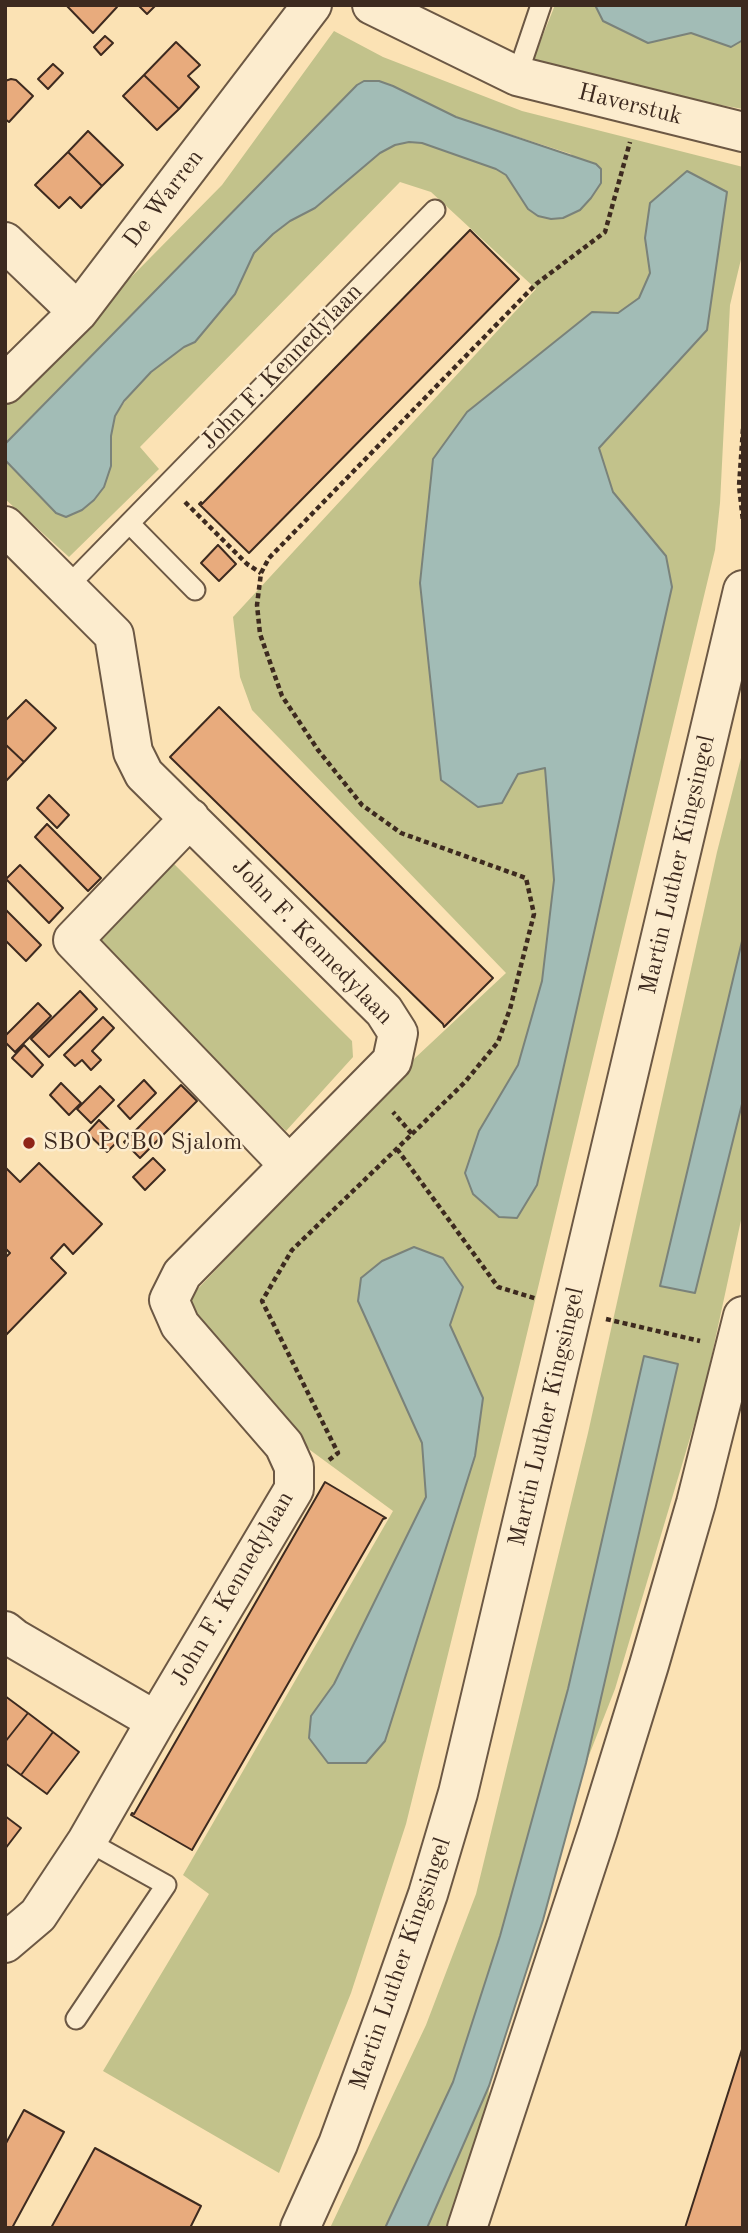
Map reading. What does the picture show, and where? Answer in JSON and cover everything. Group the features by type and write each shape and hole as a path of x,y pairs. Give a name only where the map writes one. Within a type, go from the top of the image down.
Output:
{"street":[{"name":"De Warren","path":"5,384 78,312 312,5"},
{"name":"Haverstuk","path":"372,5 517,76 743,132"},
{"path":"5,242 78,312"},
{"name":"John F. Kennedylaan","path":"5,526 114,635 132,752 144,774 384,1012 398,1033 392,1061 182,1274 169,1300 180,1325 284,1445 294,1467 294,1489 88,1841 38,1914 5,1943"},
{"name":"Martin Luther Kingsingel","path":"300,2228 338,2144 390,2003 428,1894 458,1793 743,590"},
{"path":"190,818 73,940 289,1165"},
{"path":"467,2228 598,1830 649,1665 696,1503 738,1333"},
{"path":"5,1631 156,1721"}],"lane":[{"path":"517,76 541,5"},
{"name":"John F. Kennedylaan","path":"67,587 435,211"},
{"path":"130,524 195,590"},
{"path":"76,2019 166,1885 88,1841"}],"path":[{"path":"294,1489 338,1453 262,1301 292,1251 465,1082 498,1042 510,1009 534,914 526,878 401,833 362,806 318,750 282,696 260,634 257,605 261,573 270,558 536,284 605,232 640,108"},
{"path":"743,429 739,486 743,521"},
{"path":"168,485 247,564 261,573"},
{"path":"369,1084 412,1134"},
{"path":"397,1149 498,1287 573,1310 738,1333"}],"green space":[{"path":"555,5 595,5 603,21 648,42 691,33 731,47 743,40 743,109 681,98 533,60"},
{"path":"334,31 383,57 522,111 743,167 743,251 730,305 720,503 715,550 406,1824 351,1993 279,2173 103,2071 209,1894 183,1875 393,1511 310,1450 197,1321 190,1307 194,1293 415,1058 506,973 252,710 240,677 233,617 536,289 431,192 400,182 140,447 159,469 69,557 5,499 5,460 56,513 66,517 82,510 94,500 111,466 111,436 115,416 135,387 151,372 195,341 235,294 254,253 273,234 290,221 315,208 380,153 395,145 422,143 496,169 506,175 521,199 563,218 580,210 591,198 571,154 456,117 393,86 357,85 5,444 5,405 222,185","holes":["645,238 707,330 599,448 613,492 666,556 672,587 537,1185 517,1218 479,1131 518,1065 542,981 554,880 545,767 518,774 618,313 639,298 650,273","443,1258 463,1287 450,1325 483,1398 309,1738 311,1716 334,1684 426,1497 422,1443"]},
{"path":"743,750 743,937 661,1286 695,1293 743,1100 743,1211 704,1391 615,1689 586,1763 678,1364 644,1357 568,1689 500,1936 453,2082 385,2228 330,2228 426,2025 476,1894 588,1433 717,852"},
{"path":"167,857 352,1041 353,1057 286,1131 89,940"},
{"path":"489,2086 488,2106 448,2228 427,2228"}],"water":[{"path":"595,5 743,5 743,40 731,47 691,33 648,43 603,21"},
{"path":"364,81 379,81 393,86 456,117 596,164 601,169 601,183 580,210 563,218 551,219 538,216 528,209 506,175 496,169 422,143 395,145 380,153 315,208 290,221 273,234 254,253 235,294 195,342 151,372 124,401 115,416 111,436 111,466 104,487 82,510 66,517 56,513 5,460 6,443 357,85"},
{"path":"687,171 727,192 707,330 599,448 613,492 666,556 672,587 537,1185 517,1218 499,1217 473,1194 465,1173 479,1131 518,1065 542,981 554,880 545,768 518,774 502,803 478,807 441,780 420,583 433,459 467,412 592,312 618,313 639,298 650,273 645,238 650,203"},
{"path":"743,937 743,1100 695,1293 660,1286"},
{"path":"414,1247 443,1258 463,1287 450,1325 483,1398 475,1456 385,1741 366,1763 328,1763 309,1738 311,1716 334,1684 426,1497 422,1443 358,1301 361,1278 382,1261"},
{"path":"644,1356 678,1364 586,1763 543,1920 489,2086 427,2228 385,2228 453,2082 500,1936 568,1689"}],"building":[{"path":"66,5 115,5 117,7 93,33"},
{"path":"138,5 156,5 147,14"},
{"path":"105,36 113,43 101,55 94,47"},
{"path":"176,42 200,65 188,76 199,87 179,109 144,75"},
{"path":"53,64 63,73 48,89 38,79"},
{"path":"144,75 179,109 157,130 123,96"},
{"path":"16,80 33,96 9,122 5,119 5,81"},
{"path":"88,131 123,165 102,186 68,152"},
{"path":"68,152 102,186 81,208 70,197 59,208 35,185"},
{"path":"470,230 519,279 249,553 199,504 202,504"},
{"path":"218,545 236,564 219,581 201,563"},
{"path":"26,700 56,728 24,762 5,744 5,721"},
{"path":"219,707 493,978 444,1027 170,757"},
{"path":"5,744 24,762 5,782"},
{"path":"49,795 69,815 57,828 37,808"},
{"path":"47,824 101,878 88,891 35,837"},
{"path":"20,865 63,908 49,923 6,879"},
{"path":"5,909 41,945 26,961 5,940"},
{"path":"80,991 97,1009 49,1057 31,1039"},
{"path":"38,1003 51,1016 15,1052 5,1042 5,1036"},
{"path":"103,1017 114,1028 92,1051 101,1060 91,1070 82,1060 75,1066 64,1055"},
{"path":"24,1045 43,1065 32,1077 12,1058"},
{"path":"144,1080 156,1093 130,1119 118,1106"},
{"path":"61,1083 81,1103 69,1115 50,1095"},
{"path":"181,1085 197,1101 140,1158 124,1142"},
{"path":"100,1086 114,1100 91,1123 77,1109"},
{"path":"99,1120 119,1140 107,1152 87,1133"},
{"path":"153,1158 165,1170 145,1190 133,1177"},
{"path":"39,1163 102,1224 73,1254 64,1244 51,1258 66,1273 5,1336 5,1258 10,1253 5,1248 5,1167 20,1182"},
{"path":"325,1482 386,1518 192,1850 131,1815"},
{"path":"5,1696 28,1713 5,1742"},
{"path":"28,1713 53,1732 21,1775 5,1763 5,1742"},
{"path":"53,1732 79,1752 47,1794 21,1775"},
{"path":"5,1816 21,1828 5,1849"},
{"path":"743,2046 743,2228 685,2228"},
{"path":"24,2110 64,2132 12,2228 5,2228 5,2145"},
{"path":"95,2148 201,2206 190,2228 51,2228"}],"place":[{"name":"SBO PCBO Sjalom","path":"29,1143"}]}
